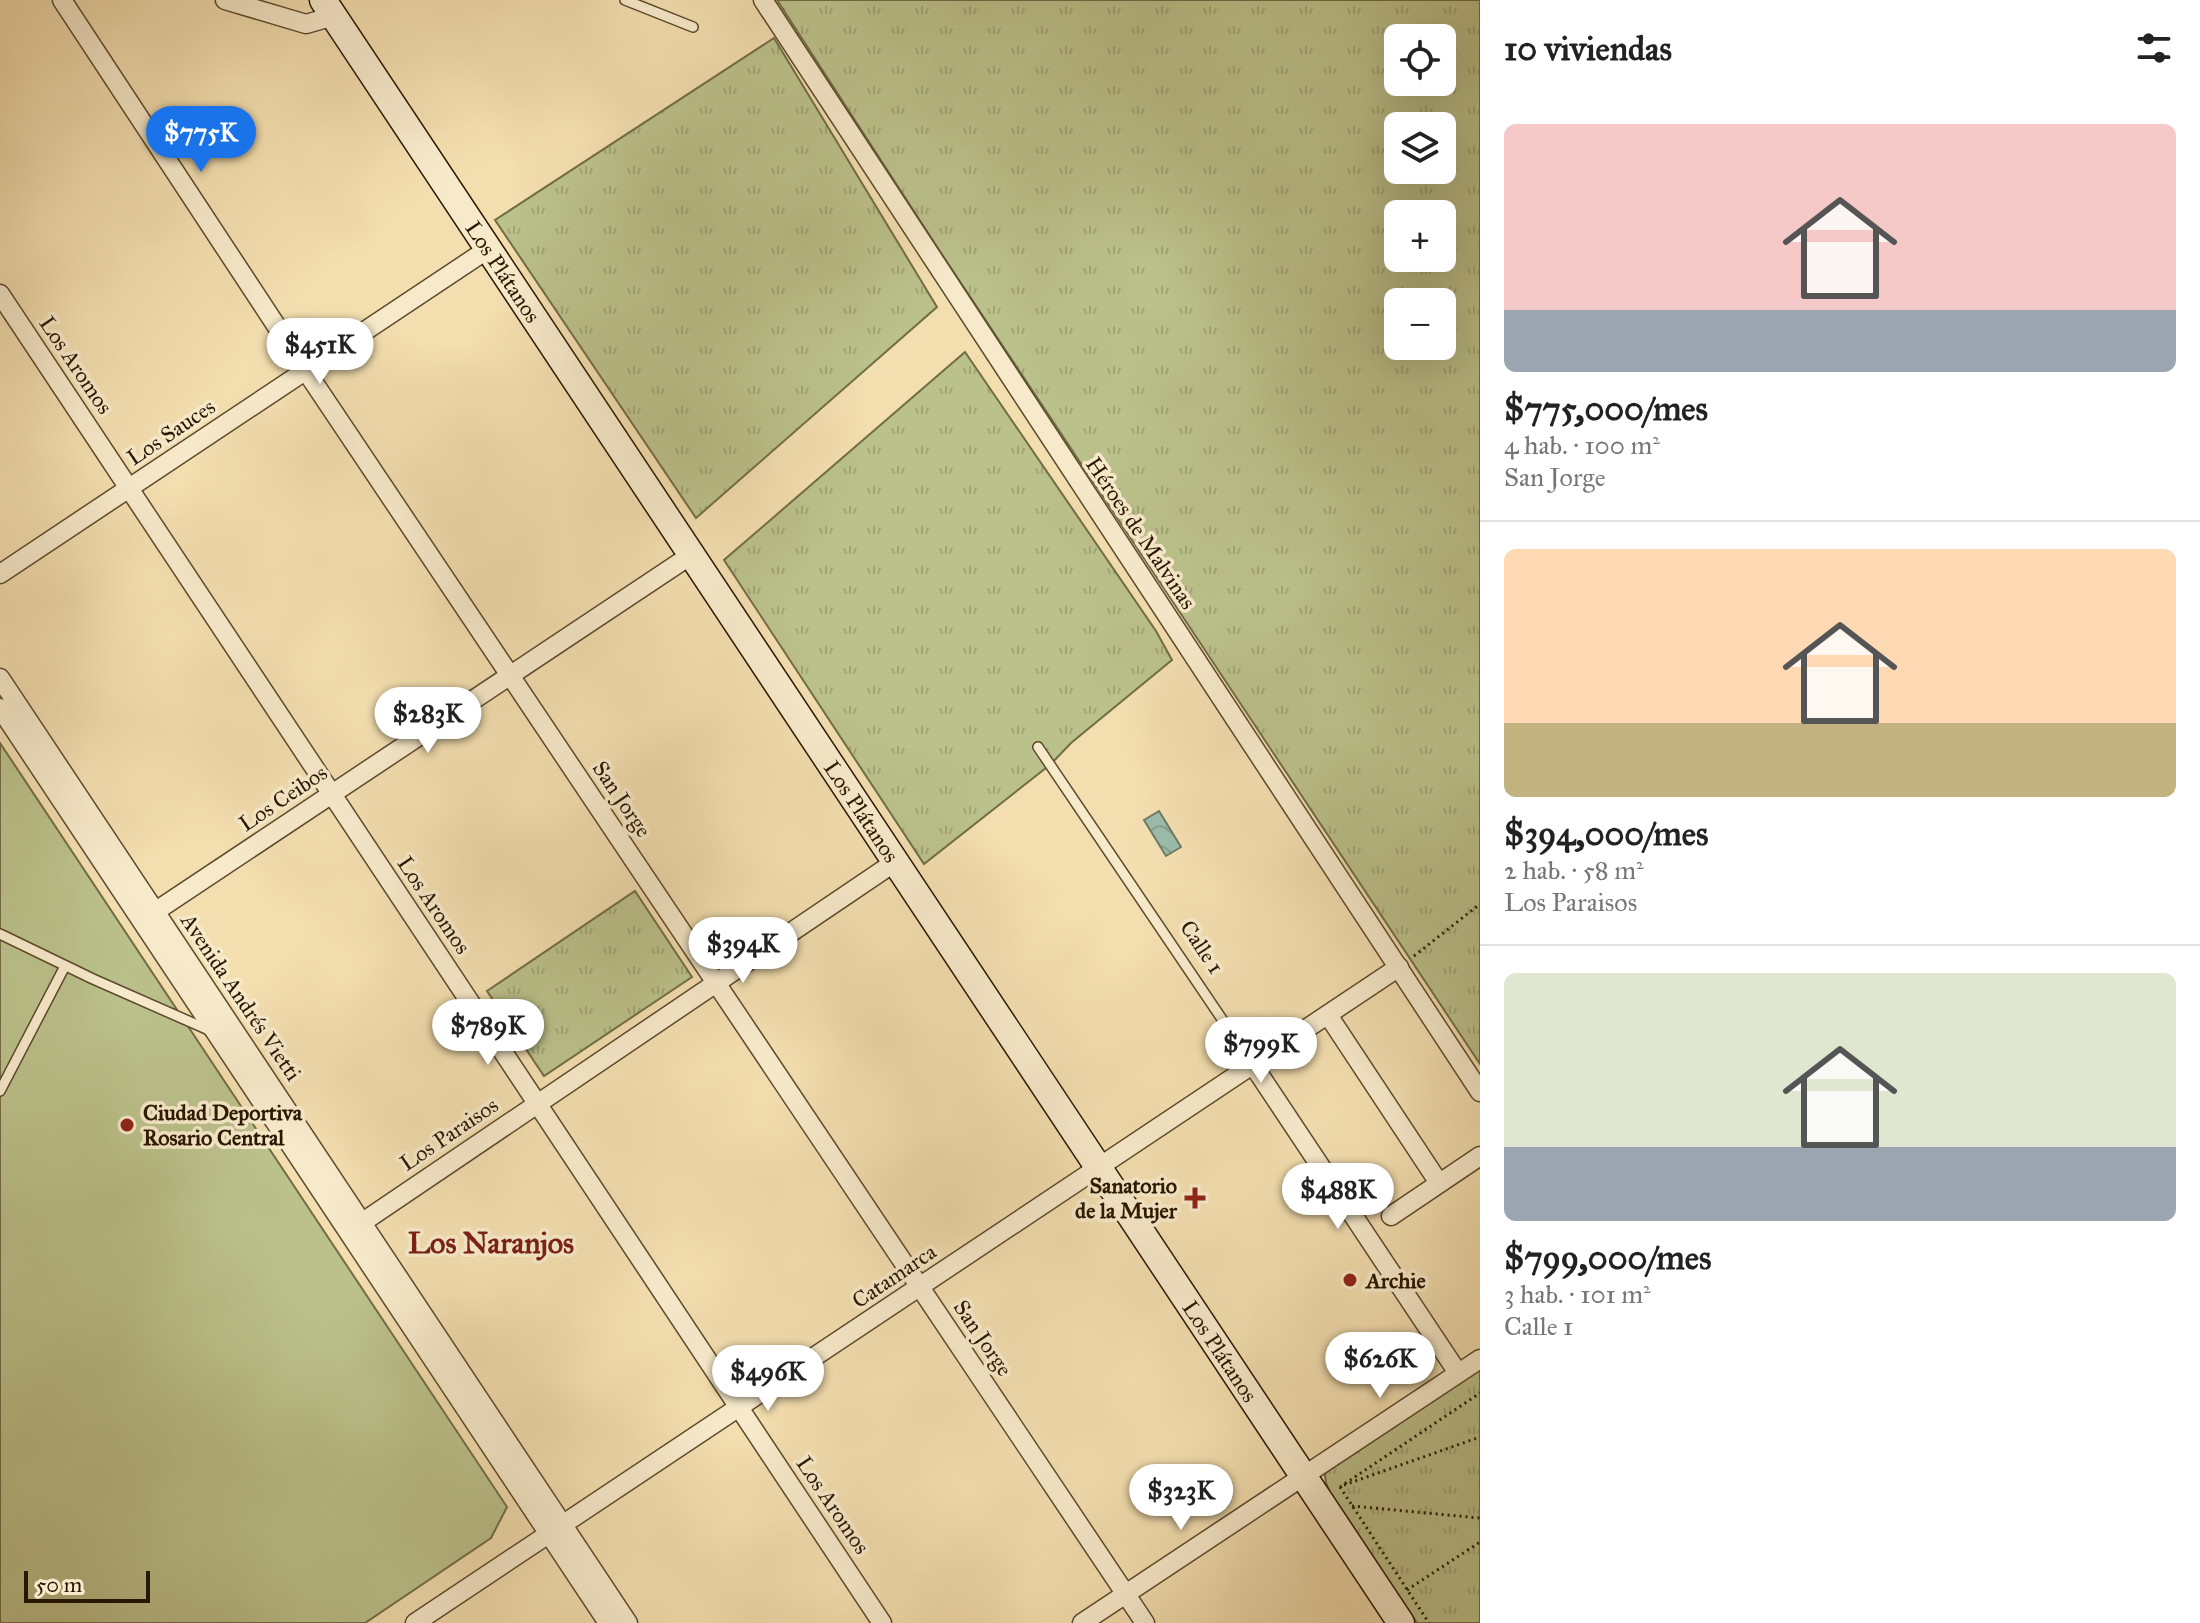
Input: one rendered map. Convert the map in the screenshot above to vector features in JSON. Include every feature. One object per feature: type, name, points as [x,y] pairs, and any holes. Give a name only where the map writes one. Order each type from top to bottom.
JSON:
[{"type":"street","name":"San Jorge","points":[[62,0],[306,371],[1145,1623]]},
{"type":"street","points":[[225,0],[306,24],[328,8]]},
{"type":"street","name":"Héroes de Malvinas","points":[[763,0],[1480,1092]]},
{"type":"street","name":"Los Plátanos","points":[[328,8],[1401,1623]]},
{"type":"street","name":"Los Sauces","points":[[0,574],[488,249]]},
{"type":"street","name":"Los Aromos","points":[[0,294],[882,1623]]},
{"type":"street","name":"Los Ceibos","points":[[149,917],[691,555]]},
{"type":"street","name":"Avenida Andrés Vietti","points":[[0,678],[149,917],[355,1227],[556,1529],[628,1623]]},
{"type":"street","name":"Avenida Andrés Vietti","points":[[0,708],[149,917]]},
{"type":"street","name":"Los Paraisos","points":[[355,1227],[895,862]]},
{"type":"street","name":"Catamarca","points":[[415,1623],[1399,967]]},
{"type":"street","points":[[1328,1015],[1439,1183]]},
{"type":"street","name":"Calle 1","points":[[1253,1065],[1458,1373]]},
{"type":"street","points":[[1391,1216],[1480,1156]]},
{"type":"street","points":[[1082,1623],[1480,1359]]},
{"type":"street","name":"Avenida Andrés Vietti","points":[[556,1529],[608,1623]]},
{"type":"lane","points":[[625,0],[693,27]]},
{"type":"lane","name":"Calle 1","points":[[1038,747],[1253,1065]]},
{"type":"lane","points":[[0,934],[65,966],[223,1028]]},
{"type":"lane","points":[[0,1091],[65,966]]},
{"type":"path","points":[[1399,967],[1480,904]]},
{"type":"path","points":[[1340,1487],[1480,1393]]},
{"type":"path","points":[[1340,1487],[1480,1437]]},
{"type":"path","points":[[1340,1487],[1429,1623]]},
{"type":"path","points":[[1352,1506],[1480,1518]]},
{"type":"path","points":[[1407,1590],[1480,1542]]},
{"type":"green space","points":[[777,0],[1480,0],[1480,1064],[943,256]]},
{"type":"green space","points":[[774,38],[937,307],[696,518],[495,220]]},
{"type":"green space","points":[[965,352],[1156,631],[1172,660],[1071,743],[1051,764],[924,864],[724,560]]},
{"type":"green space","name":"Ciudad Deportiva Rosario Central","points":[[0,743],[507,1507],[491,1538],[365,1623],[0,1623]]},
{"type":"green space","points":[[635,891],[692,977],[544,1076],[487,991]]},
{"type":"green space","points":[[1480,1367],[1480,1623],[1417,1623],[1330,1492],[1325,1474],[1330,1467]]},
{"type":"water","points":[[1159,811],[1181,847],[1166,856],[1144,820]]},
{"type":"place","name":"Ciudad Deportiva Rosario Central","points":[[127,1125]]},
{"type":"place","name":"Sanatorio de la Mujer","points":[[1195,1198]]},
{"type":"place","name":"Archie","points":[[1350,1280]]},
{"type":"district","name":"Los Naranjos","points":[[491,1243]]}]
